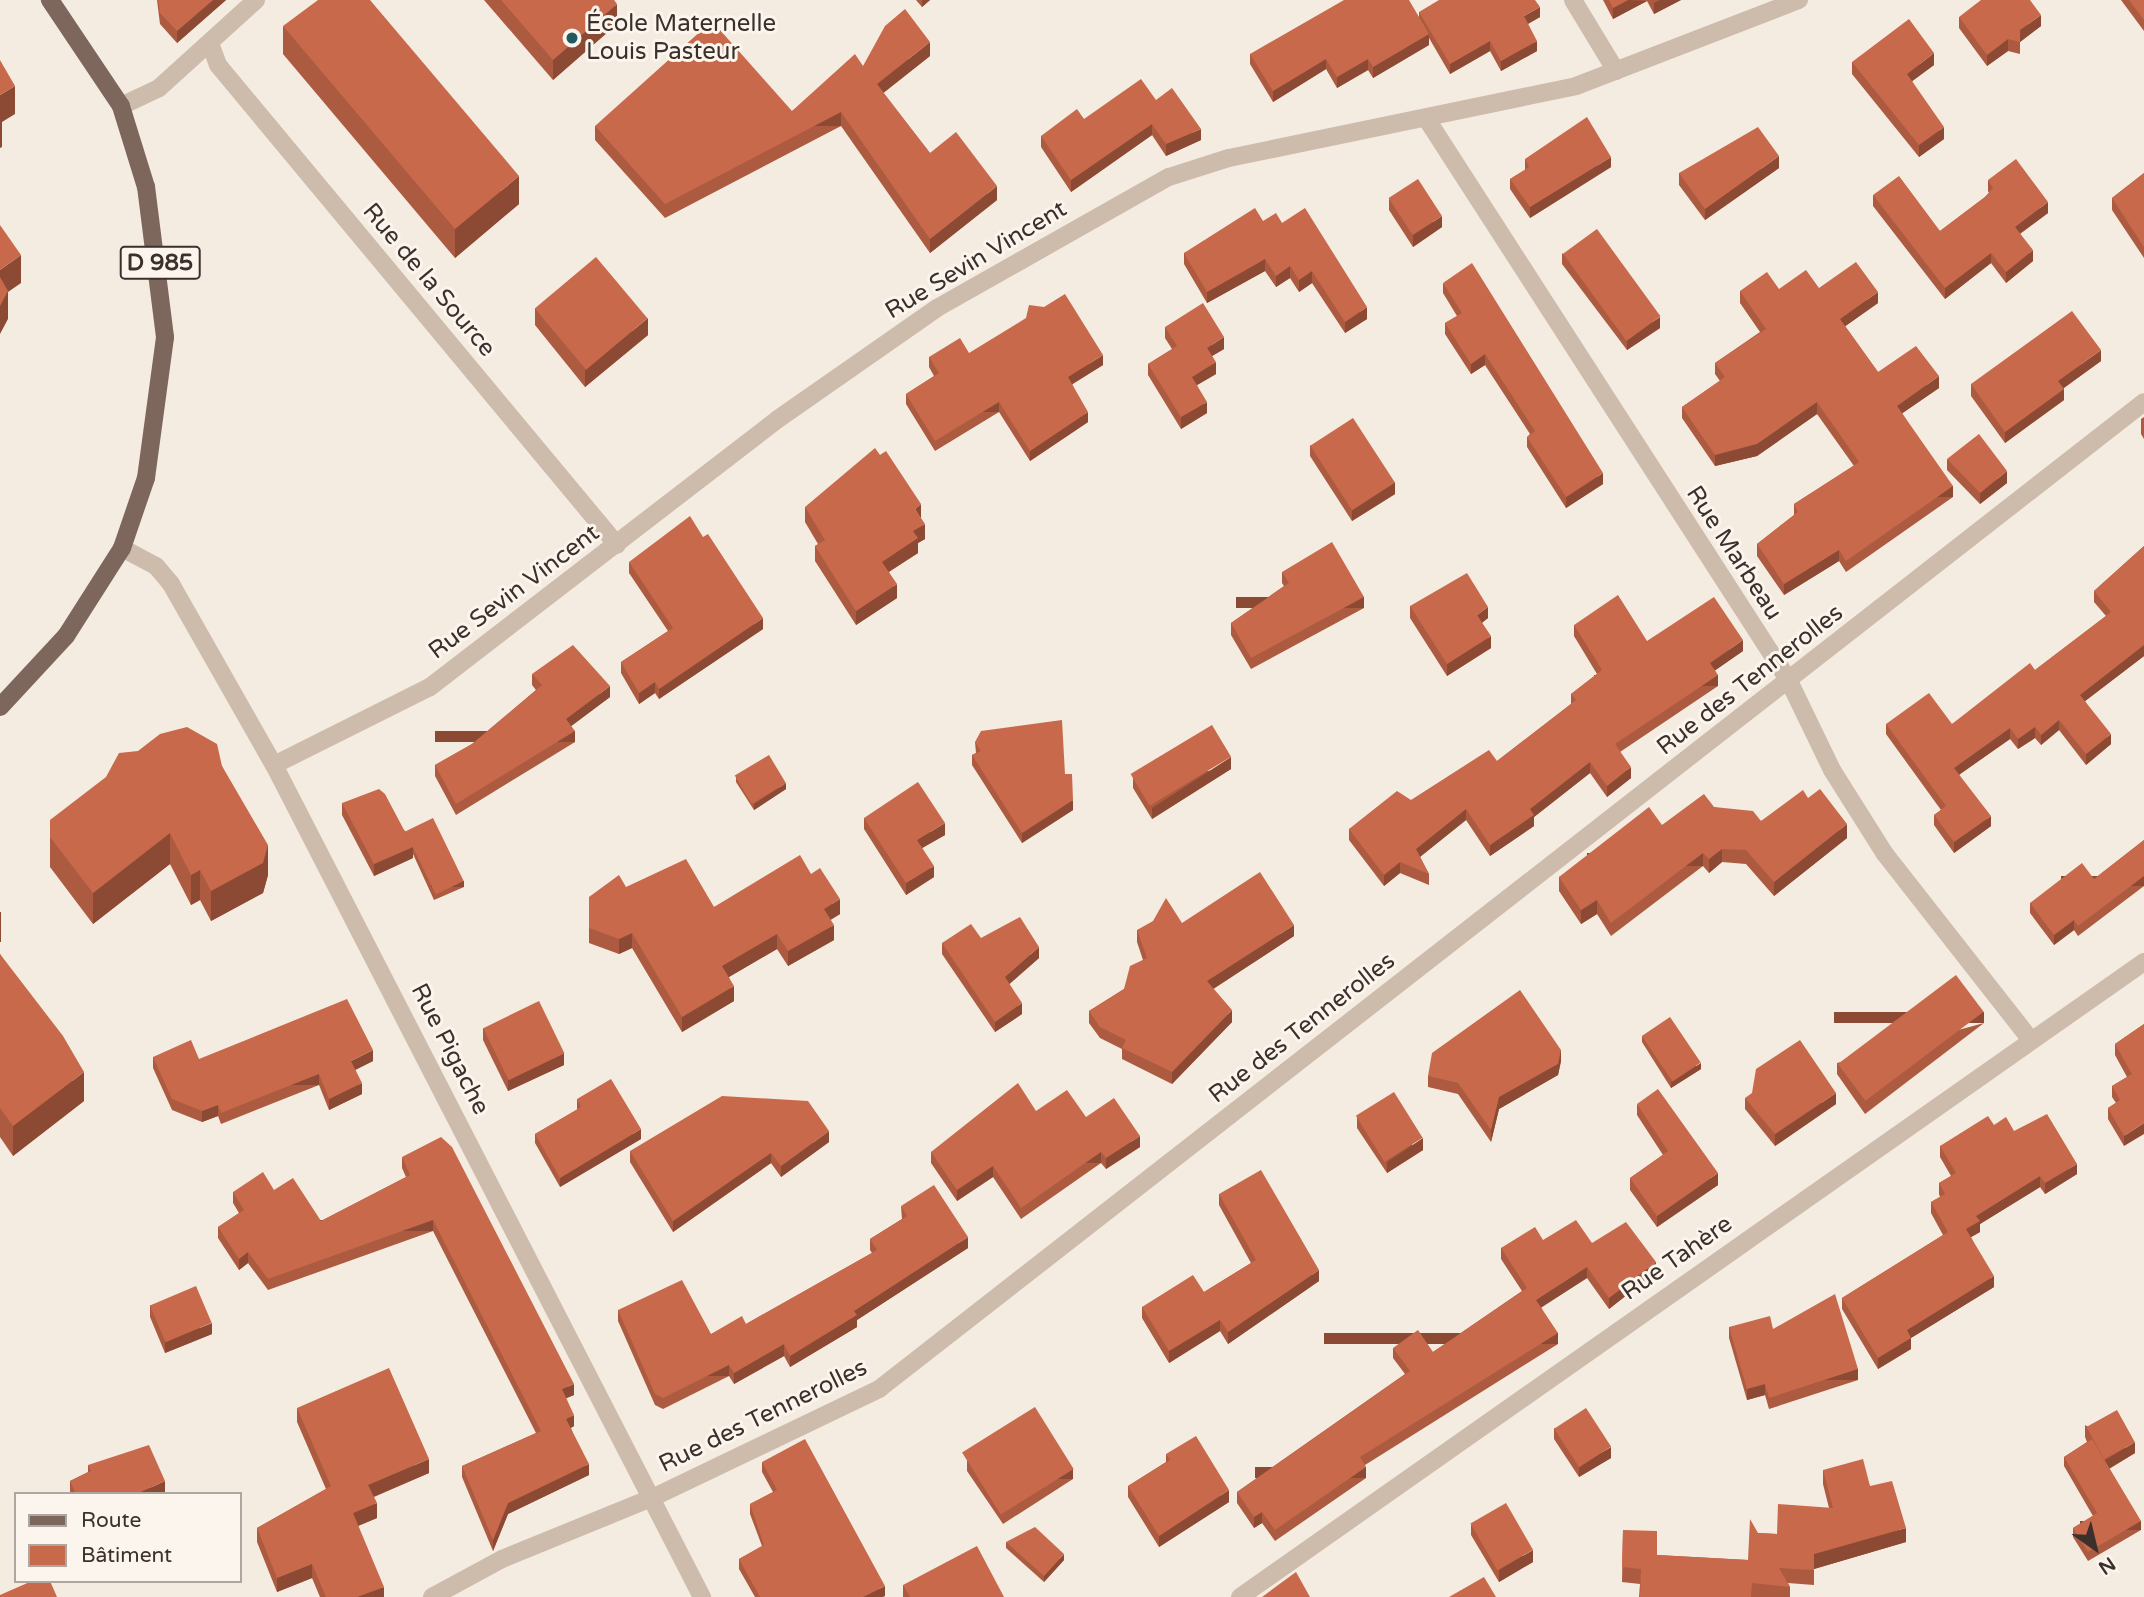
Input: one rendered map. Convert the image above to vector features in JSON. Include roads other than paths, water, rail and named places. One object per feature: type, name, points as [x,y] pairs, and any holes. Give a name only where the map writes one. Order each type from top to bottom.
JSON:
[{"type":"main road","name":"D 985","points":[[0,707],[66,636],[122,548],[146,478],[165,337],[146,187],[121,106],[50,0]]},
{"type":"street","points":[[121,106],[159,88],[256,0]]},
{"type":"street","points":[[1573,0],[1616,71]]},
{"type":"street","name":"Rue Sevin Vincent","points":[[274,765],[430,687],[778,419],[937,308],[1169,177],[1229,158],[1428,121],[1616,71],[1799,0]]},
{"type":"street","name":"Rue de la Source","points":[[211,43],[218,65],[617,545]]},
{"type":"street","name":"Rue Marbeau","points":[[1428,121],[1788,681],[1832,770],[1885,854],[2031,1039]]},
{"type":"street","name":"Rue des Tennerolles","points":[[432,1597],[502,1559],[654,1497],[879,1389],[2144,402]]},
{"type":"street","name":"Rue Pigache","points":[[122,548],[156,566],[171,584],[274,765],[654,1497],[702,1597]]},
{"type":"street","name":"Rue Tahère","points":[[1240,1597],[2144,962]]},
{"type":"place","name":"École Maternelle Louis Pasteur","points":[[572,38]]}]
